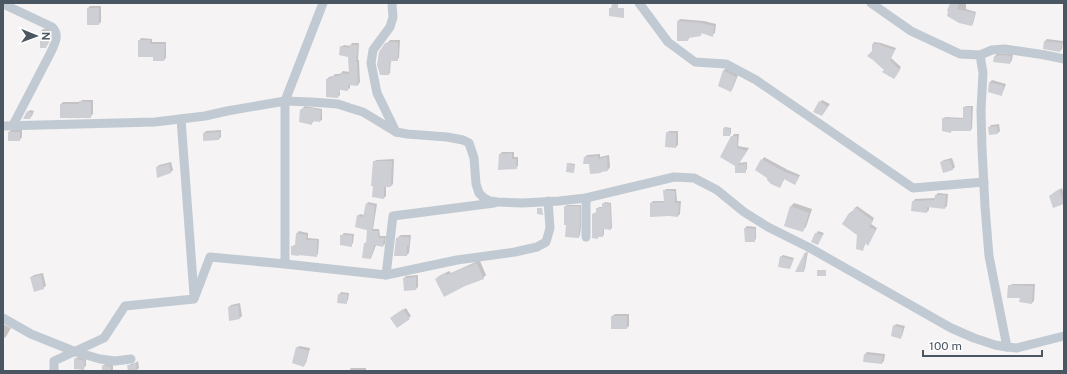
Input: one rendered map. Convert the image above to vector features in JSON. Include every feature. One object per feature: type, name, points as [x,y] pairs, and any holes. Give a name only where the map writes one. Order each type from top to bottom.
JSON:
[{"type":"street","points":[[285,264],[285,101],[323,3]]},
{"type":"street","points":[[392,3],[393,17],[390,27],[373,50],[371,63],[377,93],[396,132]]},
{"type":"street","points":[[639,3],[668,42],[696,62],[726,64],[756,80],[913,188],[984,182]]},
{"type":"street","points":[[871,3],[911,31],[960,54],[980,55],[992,50],[1005,49],[1064,59]]},
{"type":"street","points":[[3,4],[52,27],[56,31],[57,36],[51,52],[13,125]]},
{"type":"street","points":[[980,55],[983,73],[981,110],[989,256],[1007,347]]},
{"type":"street","points":[[3,126],[155,122],[205,116],[285,101],[338,104],[363,112],[396,132],[458,139],[469,143],[474,158],[476,184],[479,193],[490,201],[498,202]]},
{"type":"street","points":[[181,119],[194,299]]},
{"type":"street","points":[[386,275],[393,216],[498,202],[548,201],[586,198],[674,178],[694,178],[717,190],[744,212],[768,227],[810,248],[951,328],[974,338],[1007,347],[1017,348],[1064,336]]},
{"type":"street","points":[[586,198],[586,236]]},
{"type":"street","points":[[194,299],[210,258],[285,264],[386,275],[457,260],[514,252],[537,247],[546,242],[550,228],[548,201]]},
{"type":"street","points":[[54,371],[54,361],[104,338],[125,306],[194,299]]},
{"type":"street","points":[[3,318],[32,334],[74,351],[100,359],[115,361],[131,359]]},
{"type":"building","points":[[950,3],[959,3],[957,9],[975,13],[972,26],[959,23],[947,16]]},
{"type":"building","points":[[612,4],[618,4],[618,8],[624,8],[624,18],[609,16],[609,8],[611,8]]},
{"type":"building","points":[[87,8],[99,8],[99,25],[87,25]]},
{"type":"building","points":[[677,21],[701,23],[714,26],[713,37],[701,33],[701,36],[688,38],[688,41],[677,41]]},
{"type":"building","points":[[40,31],[46,31],[50,35],[46,48],[40,48]]},
{"type":"building","points":[[138,40],[150,40],[150,44],[165,44],[164,61],[153,61],[153,57],[138,57]]},
{"type":"building","points":[[1044,41],[1062,43],[1060,52],[1043,49]]},
{"type":"building","points":[[387,42],[398,42],[398,61],[390,61],[389,75],[380,75],[377,65],[379,52]]},
{"type":"building","points":[[872,44],[880,44],[895,50],[890,60],[900,70],[894,79],[882,72],[884,70],[867,56],[872,51]]},
{"type":"building","points":[[349,45],[358,45],[356,62],[358,86],[348,85],[348,91],[340,90],[338,98],[326,97],[326,79],[332,78],[332,76],[340,76],[340,73],[349,74],[348,57],[339,55],[340,46],[349,48]]},
{"type":"building","points":[[994,56],[1011,56],[1010,64],[993,62]]},
{"type":"building","points":[[723,70],[736,77],[731,92],[718,86]]},
{"type":"building","points":[[989,82],[1004,86],[1002,96],[988,92]]},
{"type":"building","points":[[79,101],[91,102],[91,118],[60,118],[60,104],[79,104]]},
{"type":"building","points":[[819,101],[828,107],[822,116],[813,112]]},
{"type":"building","points":[[963,107],[971,107],[971,131],[951,131],[951,133],[942,131],[942,118],[963,119]]},
{"type":"building","points":[[302,108],[321,110],[320,122],[312,121],[312,125],[299,122],[300,109],[302,110]]},
{"type":"building","points":[[27,111],[32,113],[30,119],[23,119]]},
{"type":"building","points":[[997,126],[998,134],[989,135],[988,127]]},
{"type":"building","points":[[723,128],[730,129],[730,136],[723,136]]},
{"type":"building","points":[[8,132],[20,132],[20,141],[8,141]]},
{"type":"building","points":[[220,132],[219,140],[203,141],[203,133]]},
{"type":"building","points":[[666,132],[676,133],[676,148],[665,147]]},
{"type":"building","points":[[731,136],[737,136],[737,148],[747,151],[738,165],[746,164],[746,173],[735,173],[735,166],[720,157]]},
{"type":"building","points":[[512,153],[512,159],[516,159],[517,169],[498,170],[499,154]]},
{"type":"building","points":[[598,156],[598,159],[607,157],[608,171],[590,174],[589,164],[583,164],[584,157]]},
{"type":"building","points":[[761,159],[785,172],[799,177],[795,185],[784,179],[780,188],[771,184],[767,178],[755,170]]},
{"type":"building","points":[[950,160],[953,170],[943,173],[940,162]]},
{"type":"building","points":[[373,161],[392,161],[391,187],[384,187],[384,199],[372,197],[373,186],[371,186]]},
{"type":"building","points":[[567,163],[574,165],[574,173],[566,172]]},
{"type":"building","points":[[169,164],[171,173],[157,178],[156,167]]},
{"type":"building","points":[[1059,189],[1064,204],[1053,208],[1049,196]]},
{"type":"building","points":[[663,190],[675,191],[675,203],[679,203],[678,217],[650,217],[650,203],[664,202]]},
{"type":"building","points":[[935,195],[946,195],[945,209],[927,207],[927,213],[911,211],[912,201],[934,200]]},
{"type":"building","points":[[366,203],[375,206],[372,231],[378,231],[379,238],[384,238],[383,247],[374,245],[371,259],[362,258],[364,243],[366,243],[367,230],[355,227],[357,215],[363,217]]},
{"type":"building","points":[[602,203],[610,204],[611,230],[603,229],[603,237],[598,237],[598,239],[592,238],[592,214],[596,213],[596,208],[602,208]]},
{"type":"building","points":[[564,206],[580,206],[579,238],[565,237],[566,225],[564,225]]},
{"type":"building","points":[[790,206],[809,213],[803,232],[784,226]]},
{"type":"building","points":[[855,207],[873,221],[869,227],[876,230],[868,246],[865,243],[863,251],[856,249],[857,235],[842,224]]},
{"type":"building","points":[[537,208],[542,208],[543,215],[537,214]]},
{"type":"building","points":[[744,228],[755,229],[755,242],[745,242]]},
{"type":"building","points":[[296,233],[307,235],[306,240],[317,240],[317,257],[291,255],[291,246],[295,246]]},
{"type":"building","points":[[815,233],[823,235],[818,245],[811,242]]},
{"type":"building","points":[[340,235],[352,235],[352,247],[340,245]]},
{"type":"building","points":[[409,237],[407,256],[394,256],[396,238]]},
{"type":"building","points":[[805,252],[804,272],[795,272]]},
{"type":"building","points":[[780,256],[793,260],[790,269],[778,267]]},
{"type":"building","points":[[477,263],[484,279],[465,286],[444,297],[435,279],[446,273],[447,275]]},
{"type":"building","points":[[817,270],[826,270],[826,276],[817,276]]},
{"type":"building","points":[[41,275],[44,289],[34,292],[30,277]]},
{"type":"building","points":[[416,277],[416,290],[404,291],[403,278]]},
{"type":"building","points":[[1008,285],[1033,286],[1032,304],[1019,302],[1020,298],[1007,298]]},
{"type":"building","points":[[338,294],[347,294],[347,304],[337,303]]},
{"type":"building","points":[[238,305],[240,319],[229,321],[228,307]]},
{"type":"building","points":[[403,309],[410,319],[397,328],[390,318]]},
{"type":"building","points":[[611,316],[627,316],[627,329],[611,329]]},
{"type":"building","points":[[893,325],[903,328],[901,339],[891,336]]},
{"type":"building","points":[[296,347],[309,351],[304,367],[292,363]]},
{"type":"building","points":[[864,354],[883,356],[882,364],[863,362]]},
{"type":"building","points":[[74,358],[85,361],[84,370],[74,369]]},
{"type":"building","points":[[136,362],[137,371],[128,371],[127,365],[132,365]]},
{"type":"building","points":[[102,365],[111,367],[111,371],[102,371]]}]
